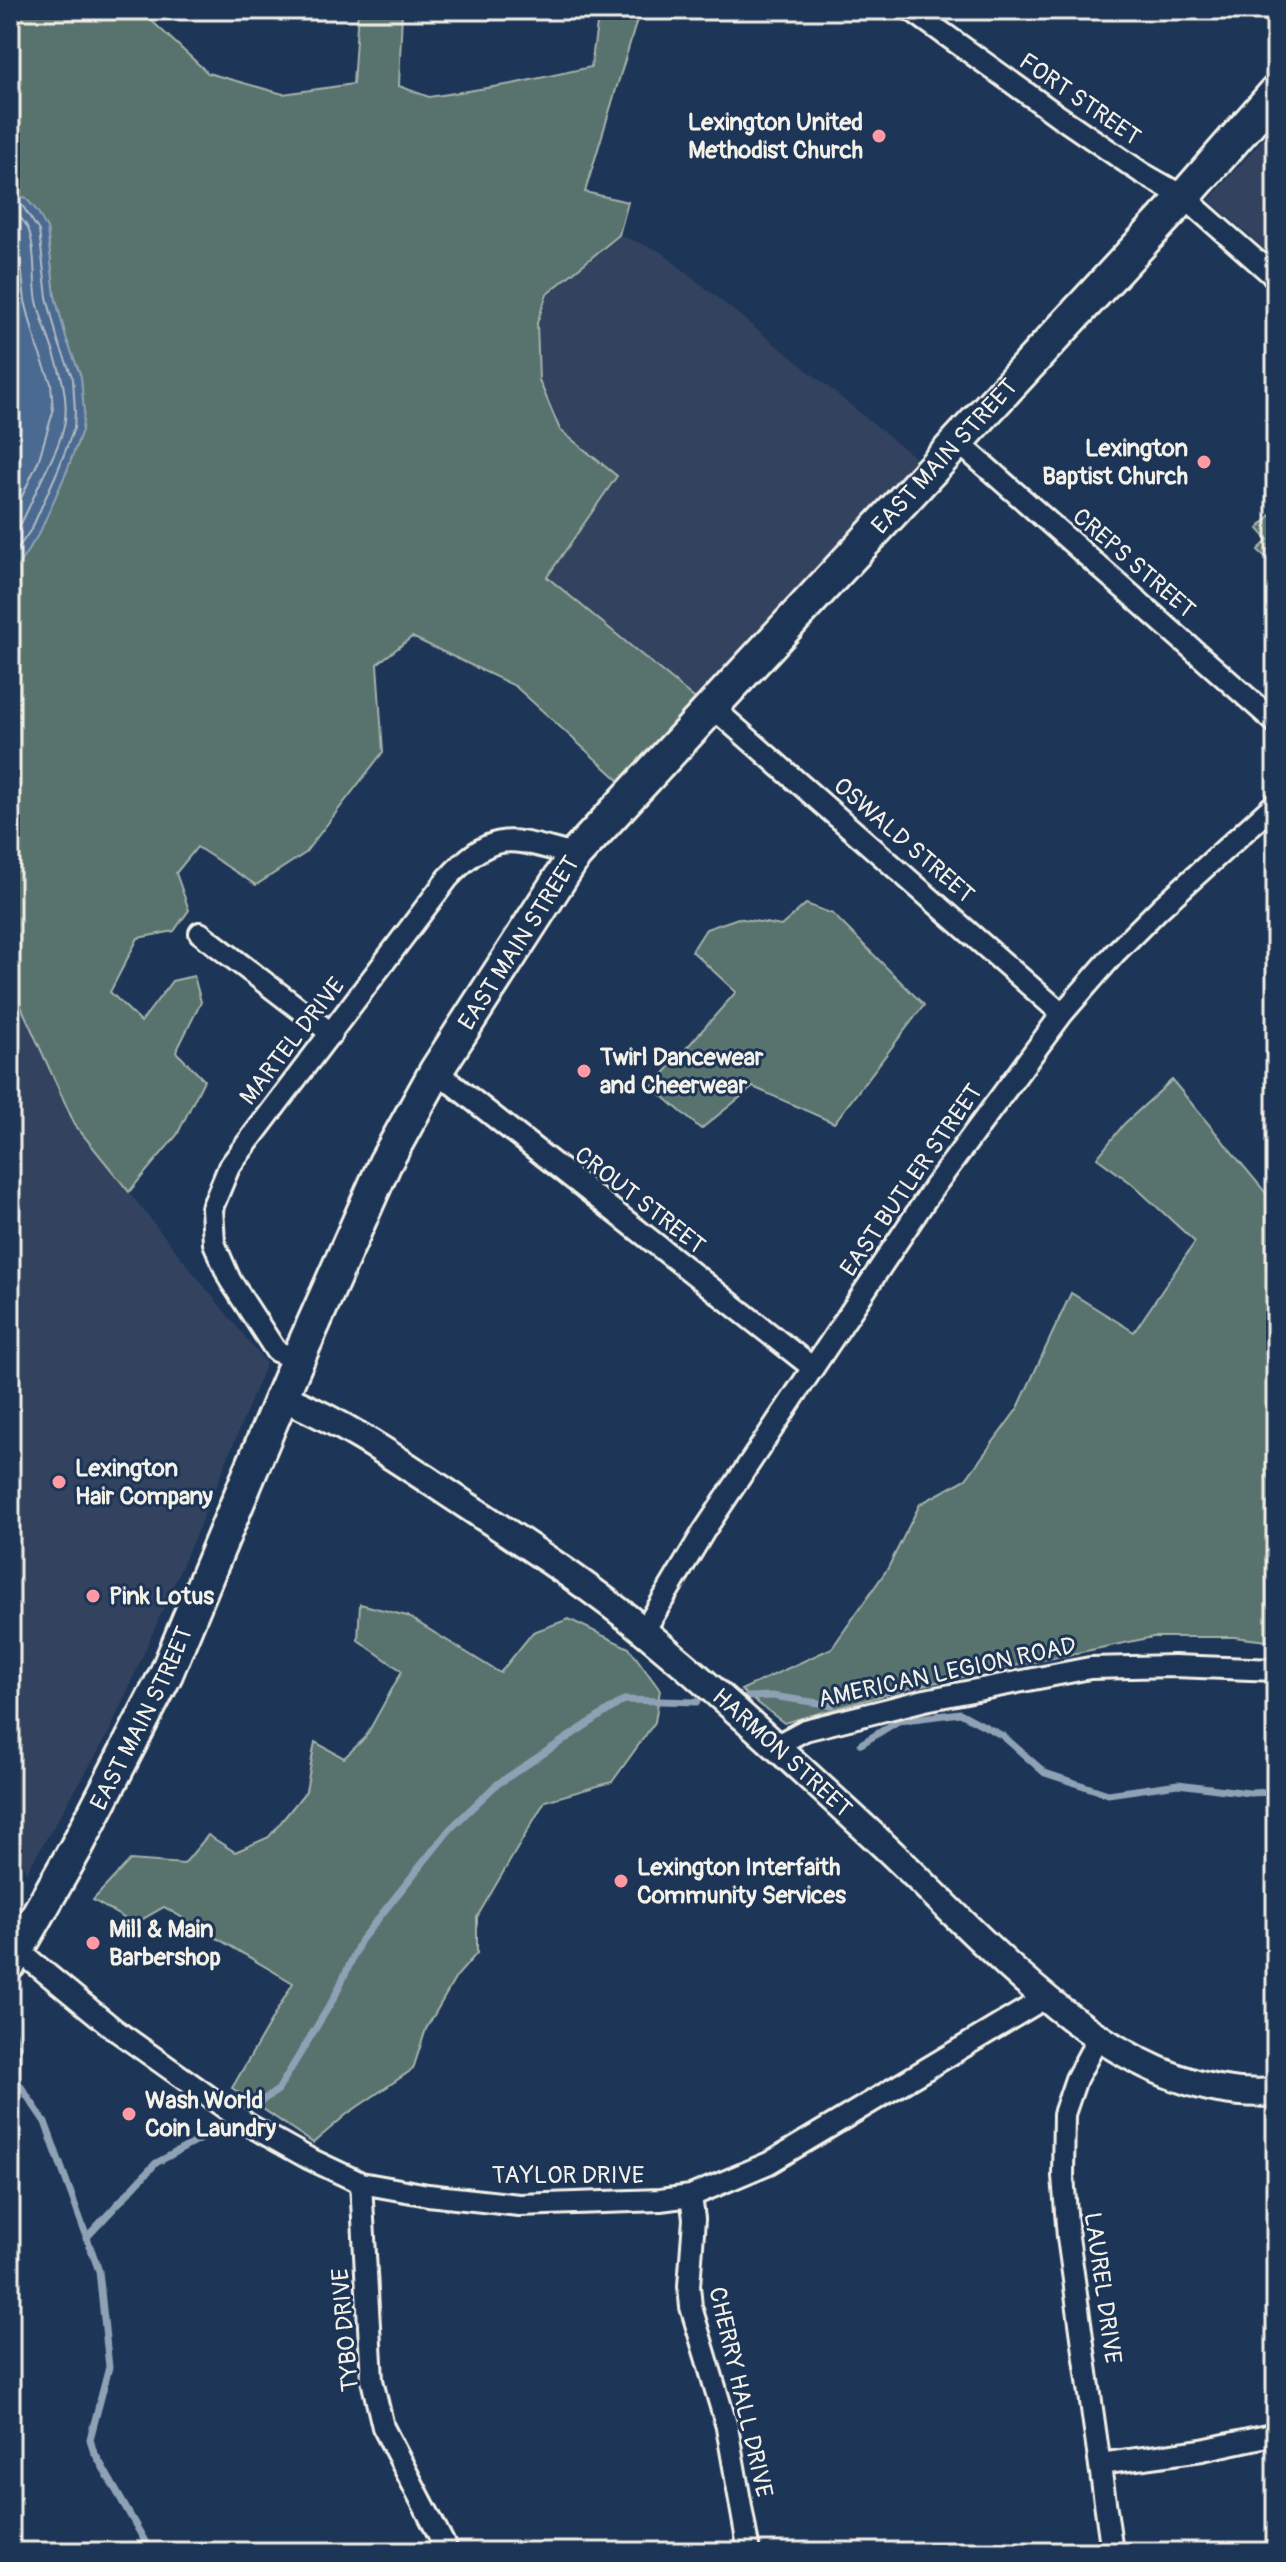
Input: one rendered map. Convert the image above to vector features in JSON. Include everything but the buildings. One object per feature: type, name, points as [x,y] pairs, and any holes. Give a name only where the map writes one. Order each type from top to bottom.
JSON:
[{"type":"main road","name":"EAST MAIN STREET","points":[[14,1956],[76,1848],[166,1674],[282,1397],[385,1163],[436,1071],[575,855],[1184,197],[1276,92]]},
{"type":"street","name":"FORT STREET","points":[[911,10],[1067,122],[1184,197],[1276,278]]},
{"type":"street","name":"CREPS STREET","points":[[958,442],[1276,723]]},
{"type":"street","name":"OSWALD STREET","points":[[711,706],[1062,1014]]},
{"type":"street","name":"EAST BUTLER STREET","points":[[644,1631],[704,1531],[934,1187],[1062,1014],[1115,953],[1160,908],[1276,803]]},
{"type":"street","name":"MARTEL DRIVE","points":[[298,1360],[276,1351],[230,1280],[214,1243],[212,1208],[229,1167],[465,859],[487,845],[511,840],[575,855]]},
{"type":"street","points":[[200,933],[332,1034]]},
{"type":"street","name":"CROUT STREET","points":[[436,1071],[813,1368]]},
{"type":"street","name":"HARMON STREET","points":[[282,1397],[331,1419],[377,1446],[582,1584],[644,1631],[777,1745],[1045,1998],[1098,2038],[1161,2072],[1199,2085],[1238,2091],[1276,2092]]},
{"type":"street","name":"AMERICAN LEGION ROAD","points":[[777,1745],[805,1730],[835,1722],[925,1700],[1076,1670],[1174,1666],[1276,1670]]},
{"type":"street","name":"TAYLOR DRIVE","points":[[14,1956],[249,2125],[308,2158],[361,2183],[428,2195],[519,2205],[691,2196],[769,2163],[1045,1998]]},
{"type":"street","name":"LAUREL DRIVE","points":[[1098,2038],[1069,2095],[1062,2132],[1068,2237],[1112,2552]]},
{"type":"street","name":"TYBO DRIVE","points":[[361,2183],[372,2380],[383,2427],[448,2552]]},
{"type":"street","name":"CHERRY HALL DRIVE","points":[[691,2196],[694,2219],[689,2286],[691,2307],[727,2427],[749,2552]]},
{"type":"street","points":[[1100,2464],[1202,2450],[1276,2434]]},
{"type":"shaded area","points":[[1276,124],[1276,259],[1209,200]]},
{"type":"shaded area","points":[[619,235],[660,251],[918,460],[694,698],[547,577],[617,477],[560,430],[539,380],[537,323],[546,294]]},
{"type":"shaded area","points":[[10,982],[75,1125],[266,1363],[213,1495],[108,1735],[26,1873],[10,1825]]},
{"type":"green space","points":[[10,10],[140,10],[208,73],[283,94],[353,84],[358,10],[402,10],[399,86],[429,97],[591,67],[599,10],[640,10],[585,192],[628,202],[619,235],[547,294],[537,323],[539,380],[560,430],[617,476],[547,577],[694,698],[711,706],[633,793],[515,686],[412,637],[377,664],[383,752],[304,854],[256,885],[197,847],[176,873],[189,910],[174,931],[138,938],[110,992],[141,1022],[172,981],[194,976],[201,1002],[176,1052],[204,1080],[177,1135],[129,1192],[75,1125],[10,982],[10,578],[66,473],[82,430],[81,377],[55,296],[47,229],[26,198],[10,194]]},
{"type":"green space","points":[[1276,509],[1276,567],[1258,550],[1268,540],[1258,529]]},
{"type":"green space","points":[[806,904],[833,914],[924,1005],[834,1123],[753,1087],[701,1129],[652,1087],[736,992],[692,951],[706,929],[738,918],[781,926]]},
{"type":"green space","points":[[1172,1080],[1276,1205],[1276,1642],[1234,1637],[1153,1637],[913,1687],[784,1723],[741,1690],[832,1648],[888,1568],[920,1504],[966,1479],[1018,1408],[1071,1293],[1134,1332],[1195,1242],[1131,1183],[1097,1158],[1124,1124]]},
{"type":"green space","points":[[360,1604],[407,1616],[500,1673],[533,1632],[569,1619],[629,1648],[660,1690],[655,1722],[612,1782],[545,1801],[477,1917],[477,1953],[456,1977],[426,2029],[413,2069],[347,2114],[313,2143],[232,2088],[293,1983],[164,1907],[134,1924],[93,1900],[130,1860],[184,1864],[208,1835],[235,1852],[269,1837],[306,1791],[315,1742],[344,1758],[365,1738],[402,1671],[358,1640]]},
{"type":"water","points":[[10,194],[26,198],[47,229],[55,296],[81,377],[84,412],[82,430],[40,532],[10,578]]},
{"type":"waterway","points":[[747,1697],[772,1696],[832,1705]]},
{"type":"waterway","points":[[254,2106],[278,2090],[334,1998],[361,1940],[450,1829],[496,1785],[624,1700],[697,1702]]},
{"type":"waterway","points":[[861,1744],[898,1721],[960,1713],[1003,1736],[1045,1773],[1108,1794],[1178,1784],[1249,1793],[1276,1792]]},
{"type":"waterway","points":[[10,2018],[18,2049],[17,2081]]},
{"type":"waterway","points":[[10,2076],[17,2081],[45,2122],[99,2271],[109,2367],[90,2439],[93,2450],[151,2552]]},
{"type":"waterway","points":[[86,2238],[156,2163],[221,2128]]},
{"type":"place","name":"Lexington United Methodist Church","points":[[879,136]]},
{"type":"place","name":"Lexington Baptist Church","points":[[1204,462]]},
{"type":"place","name":"Twirl Dancewear and Cheerwear","points":[[584,1071]]},
{"type":"place","name":"Lexington Hair Company","points":[[59,1482]]},
{"type":"place","name":"Pink Lotus","points":[[93,1596]]},
{"type":"place","name":"Lexington Interfaith Community Services","points":[[621,1881]]},
{"type":"place","name":"Mill & Main Barbershop","points":[[93,1943]]},
{"type":"place","name":"Wash World Coin Laundry","points":[[129,2114]]}]
